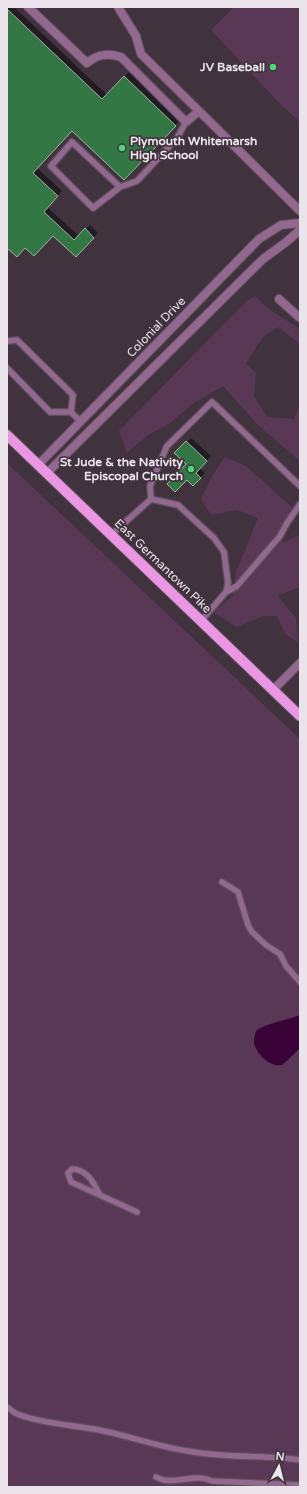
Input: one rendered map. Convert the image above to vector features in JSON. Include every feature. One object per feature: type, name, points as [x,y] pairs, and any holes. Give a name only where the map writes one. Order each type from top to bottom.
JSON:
[{"type":"main road","name":"East Germantown Pike","points":[[7,435],[300,716]]},
{"type":"street","points":[[28,7],[87,63],[93,58],[102,54],[110,54],[121,57],[186,122],[199,111]]},
{"type":"street","points":[[118,7],[136,36],[141,54],[300,211]]},
{"type":"street","name":"Colonial Drive","points":[[38,465],[259,239],[281,225],[300,223]]},
{"type":"street","points":[[46,473],[263,259],[300,230]]},
{"type":"street","points":[[279,299],[300,318]]},
{"type":"street","points":[[273,690],[300,663]]},
{"type":"lane","points":[[120,187],[72,142],[51,166],[93,208],[120,187],[137,181],[177,138],[186,122]]},
{"type":"lane","points":[[7,341],[17,340],[73,395],[70,412]]},
{"type":"lane","points":[[7,368],[50,412],[70,412],[81,422]]},
{"type":"lane","points":[[151,499],[150,486],[167,446],[212,402],[300,486]]},
{"type":"lane","points":[[111,535],[151,499]]},
{"type":"lane","points":[[151,499],[178,505],[214,538],[224,552],[228,583],[226,592]]},
{"type":"lane","points":[[201,621],[226,592],[237,586],[280,536],[300,504]]},
{"type":"lane","points":[[222,882],[238,892],[248,925],[252,932],[266,945],[280,954],[286,966],[300,982]]},
{"type":"lane","points":[[100,1195],[89,1176],[80,1169],[72,1169],[68,1173],[71,1182],[137,1212]]},
{"type":"lane","points":[[7,1407],[18,1415],[32,1419],[97,1430],[133,1438],[165,1448],[216,1455],[280,1457],[300,1460]]},
{"type":"lane","points":[[156,1477],[161,1480],[178,1480],[201,1477],[212,1481],[300,1486]]},
{"type":"shaded area","name":"JV Baseball","points":[[234,7],[300,7],[300,122],[280,104],[211,30]]},
{"type":"shaded area","points":[[255,296],[269,309],[300,329],[299,343],[278,327],[262,338],[246,363],[256,373],[254,396],[267,417],[294,419],[300,404],[300,461],[258,425],[223,386],[195,402],[170,423],[148,435],[127,453],[119,431],[247,301]]},
{"type":"shaded area","points":[[225,457],[246,466],[296,511],[287,525],[282,543],[300,535],[300,589],[299,587],[278,596],[296,618],[298,642],[286,635],[277,616],[263,616],[237,627],[213,612],[233,596],[236,572],[258,518],[237,510],[211,515],[201,499],[214,473]]},
{"type":"shaded area","points":[[7,463],[300,739],[300,1487],[7,1487]]},
{"type":"shaded area","points":[[300,1015],[300,1048],[282,1065],[268,1062],[260,1054],[255,1045],[254,1040],[256,1031],[266,1026]]},
{"type":"building","name":"Plymouth Whitemarsh High School","points":[[7,9],[102,99],[124,76],[176,126],[124,180],[72,131],[33,173],[58,196],[44,212],[74,240],[85,228],[94,238],[76,257],[53,236],[34,256],[25,248],[17,257],[7,248]]},
{"type":"building","name":"St Jude & the Nativity Episcopal Church","points":[[186,441],[207,461],[196,473],[201,478],[193,486],[187,480],[175,492],[167,484],[186,464],[174,453]]},
{"type":"place","name":"JV Baseball","points":[[273,67]]},
{"type":"place","name":"Plymouth Whitemarsh High School","points":[[122,148]]},
{"type":"place","name":"St Jude & the Nativity Episcopal Church","points":[[191,469]]}]
